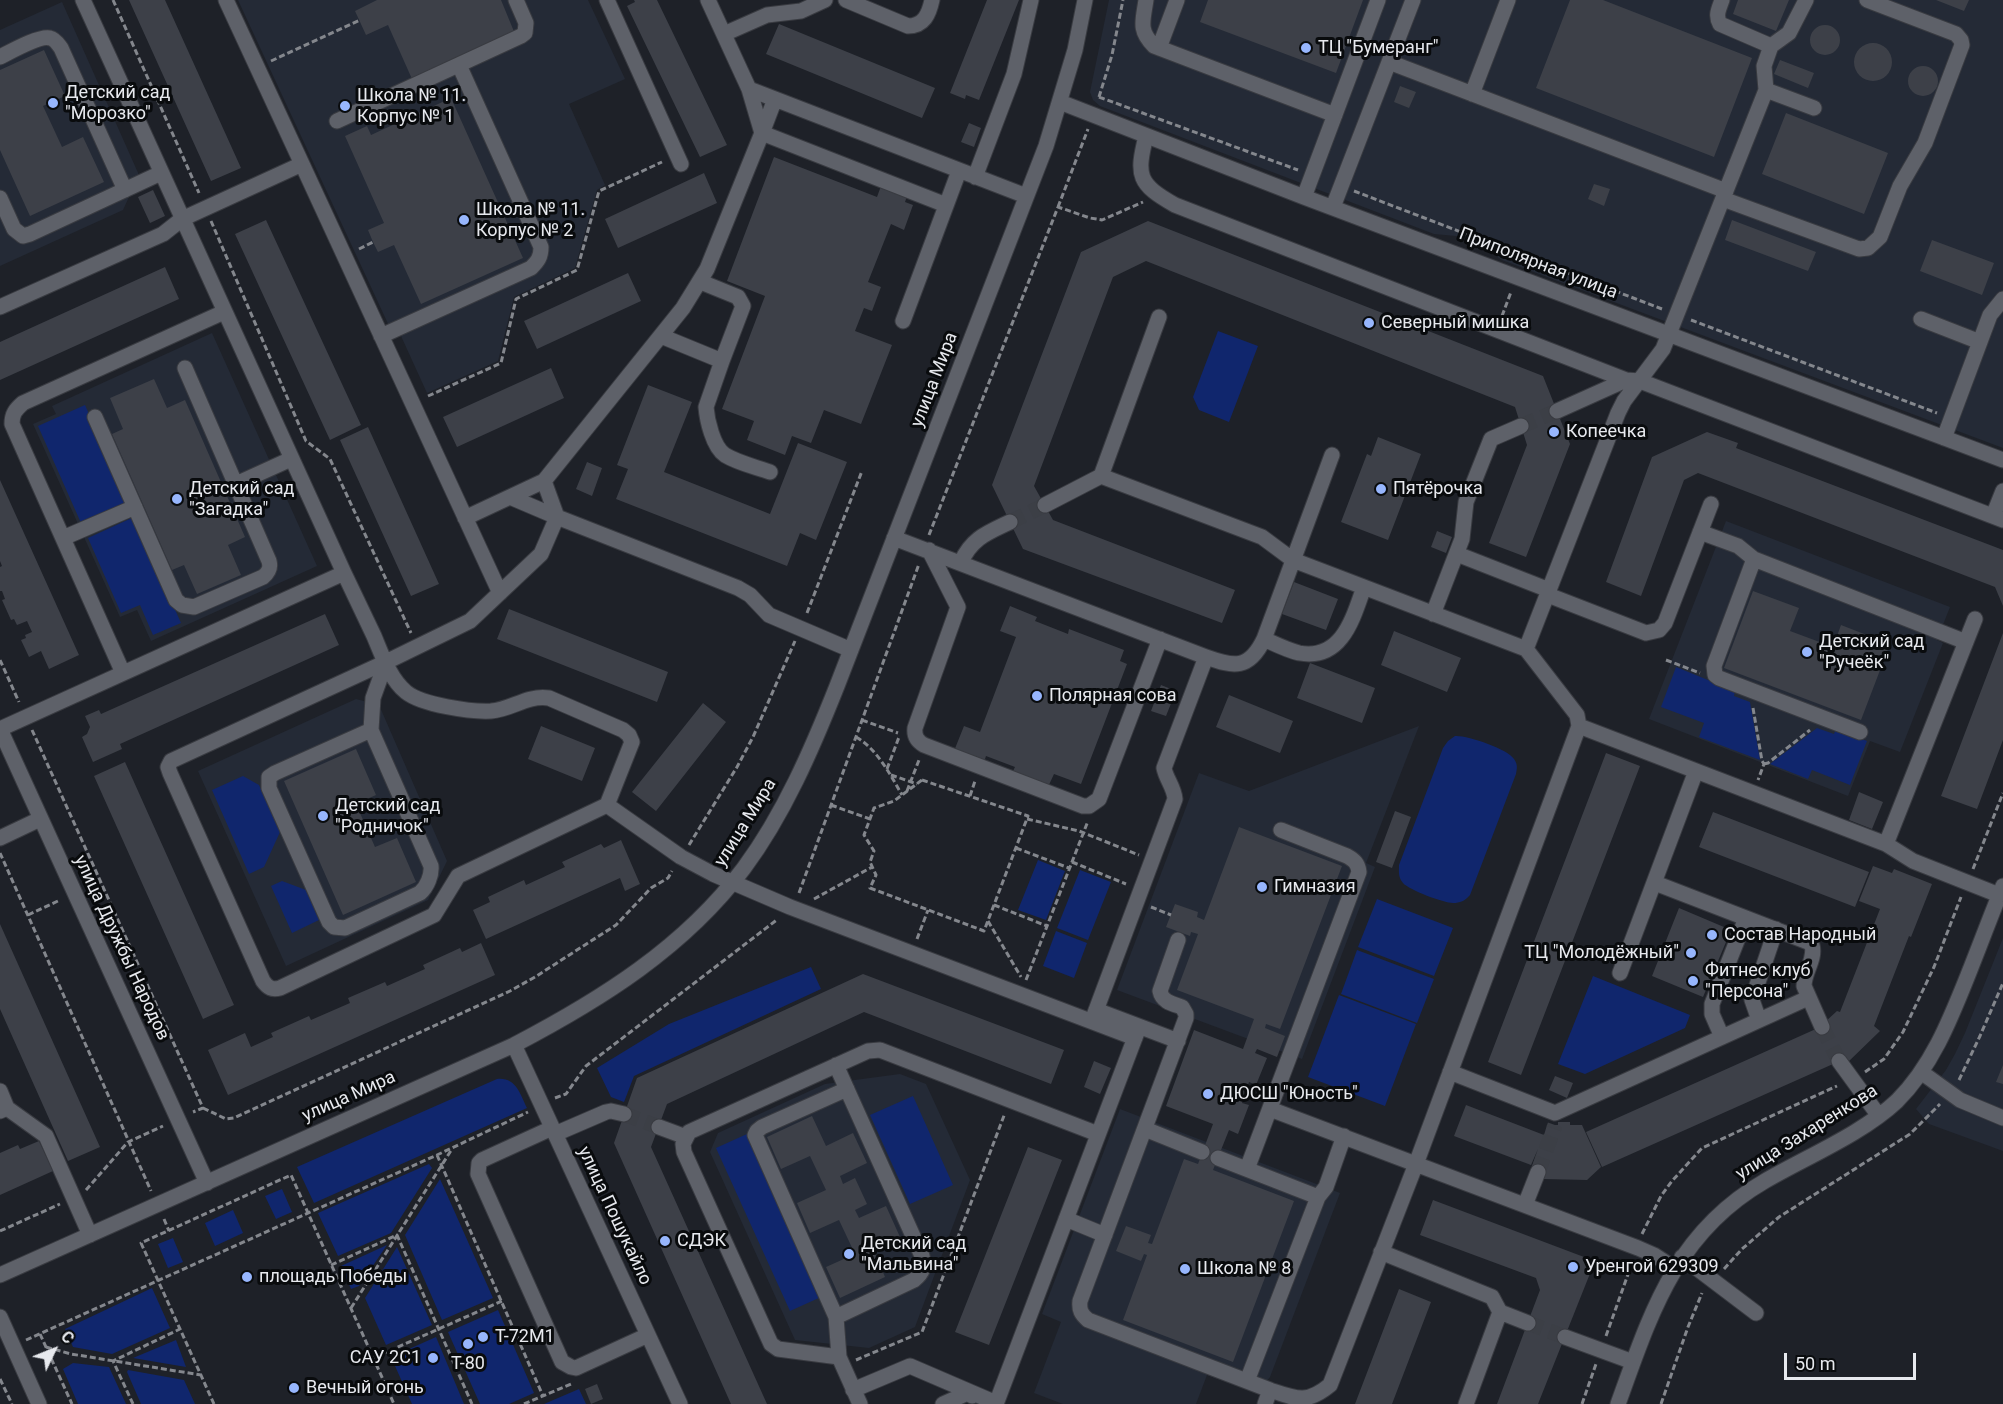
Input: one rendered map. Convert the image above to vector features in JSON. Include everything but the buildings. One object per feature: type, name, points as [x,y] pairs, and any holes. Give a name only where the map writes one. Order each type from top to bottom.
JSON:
[{"type":"street","points":[[83,0],[291,459],[386,662],[397,682],[406,692],[424,702],[483,711],[495,710],[530,698],[549,698],[623,730],[632,742],[607,805],[458,876],[434,915],[280,988],[268,987],[263,981],[168,767],[171,761],[386,662],[460,627],[478,614],[543,551],[557,517],[544,481]]},
{"type":"street","points":[[226,0],[500,593]]},
{"type":"street","points":[[337,121],[525,33],[526,23],[516,0]]},
{"type":"street","points":[[607,0],[679,160]]},
{"type":"street","points":[[708,0],[749,89],[762,134]]},
{"type":"street","points":[[724,34],[767,15],[801,11],[825,0]]},
{"type":"street","points":[[846,0],[908,26],[916,26],[926,18],[932,0]]},
{"type":"street","points":[[975,177],[1014,74],[1032,0]]},
{"type":"street","name":"улица Мира","points":[[0,1275],[513,1045],[567,1017],[648,964],[703,915],[732,883],[790,792],[822,724],[1026,196],[1060,102],[1075,50],[1085,0]]},
{"type":"street","points":[[1146,0],[1142,26],[1147,39],[1159,48],[1335,115]]},
{"type":"street","points":[[1159,48],[1177,0]]},
{"type":"street","points":[[1304,196],[1378,0]]},
{"type":"street","points":[[1333,207],[1413,0]]},
{"type":"street","points":[[1472,94],[1508,0]]},
{"type":"street","points":[[1722,0],[1717,14],[1720,24],[1771,46]]},
{"type":"street","points":[[1557,411],[1633,381],[1658,358],[1670,335],[1766,90],[1764,66],[1771,46],[1789,33],[1806,0]]},
{"type":"street","points":[[1389,62],[1859,249],[1868,248],[1880,237],[1900,186],[1925,143],[1962,45],[1956,34],[1867,0]]},
{"type":"street","points":[[0,57],[41,38],[49,37],[56,42],[61,48],[125,190]]},
{"type":"street","points":[[381,336],[531,268],[541,255],[541,247],[459,65]]},
{"type":"street","points":[[749,89],[1026,196]]},
{"type":"street","points":[[1766,90],[1814,108]]},
{"type":"street","points":[[465,518],[544,481],[661,336],[701,282],[775,99]]},
{"type":"street","name":"Приполярная улица","points":[[1060,102],[2003,460]]},
{"type":"street","points":[[762,134],[946,205]]},
{"type":"street","points":[[1146,136],[1140,160],[1143,180],[1158,195],[1186,209],[1998,518],[2003,491]]},
{"type":"street","points":[[0,307],[163,234],[182,219],[302,164]]},
{"type":"street","points":[[903,321],[959,171]]},
{"type":"street","points":[[0,198],[14,229],[23,236],[161,173]]},
{"type":"street","points":[[701,282],[738,297],[742,306],[706,407],[706,414],[716,444],[725,455],[770,472]]},
{"type":"street","points":[[1944,438],[1990,315],[2003,299]]},
{"type":"street","points":[[123,673],[12,424],[12,416],[15,409],[23,403],[224,312]]},
{"type":"street","points":[[1045,505],[1101,476],[1159,317]]},
{"type":"street","points":[[1921,319],[1980,342]]},
{"type":"street","points":[[661,336],[722,361]]},
{"type":"street","points":[[95,417],[176,600],[182,605],[194,607],[263,577],[271,567],[270,561],[185,368]]},
{"type":"street","points":[[1526,649],[1618,413],[1633,381]]},
{"type":"street","points":[[1433,614],[1462,539],[1466,502],[1491,439],[1521,426]]},
{"type":"street","points":[[894,538],[1206,657],[1229,665],[1239,664],[1251,660],[1264,639],[1332,455]]},
{"type":"street","points":[[236,484],[291,459]]},
{"type":"street","points":[[1101,476],[1262,537],[1293,560],[1526,649],[1577,715],[1579,726],[1416,1164],[1329,1385],[1319,1396],[1306,1400],[1268,1397],[1247,1381],[1088,1320],[1079,1308],[1186,1014],[1182,1007],[1162,998],[1160,991],[1178,940]]},
{"type":"street","points":[[510,497],[738,588],[750,595],[769,615],[851,650]]},
{"type":"street","points":[[1457,554],[1646,633],[1654,632],[1665,623],[1711,504]]},
{"type":"street","points":[[63,538],[135,507]]},
{"type":"street","points":[[961,562],[967,550],[980,537],[1010,522]]},
{"type":"street","points":[[1700,532],[1738,546],[1754,559],[1966,642]]},
{"type":"street","points":[[927,550],[958,607],[914,734],[921,742],[1083,806],[1089,806],[1098,799],[1160,639]]},
{"type":"street","points":[[1754,559],[1714,671],[1719,678],[1860,732]]},
{"type":"street","points":[[0,729],[344,573]]},
{"type":"street","points":[[1264,639],[1307,654],[1330,648],[1340,641],[1348,629],[1364,587]]},
{"type":"street","points":[[1886,844],[1975,619]]},
{"type":"street","points":[[1094,1016],[1175,799],[1164,768],[1206,657]]},
{"type":"street","points":[[370,730],[274,773],[269,777],[268,782],[329,922],[340,929],[420,893],[424,890],[432,872],[370,730],[375,693],[386,662]]},
{"type":"street","points":[[1579,726],[1886,844],[1913,861],[1967,883],[2001,890]]},
{"type":"street","name":"улица Дружбы Народов","points":[[0,729],[207,1183]]},
{"type":"street","points":[[1620,973],[1696,771]]},
{"type":"street","points":[[607,805],[681,857],[732,883],[794,902],[912,953],[1137,1032],[1178,1041]]},
{"type":"street","points":[[0,838],[40,819]]},
{"type":"street","points":[[1247,1169],[1359,872],[1355,861],[1347,856],[1281,830]]},
{"type":"street","points":[[1655,883],[1812,945],[1814,954],[1804,986],[1822,1027]]},
{"type":"street","name":"улица Захаренкова","points":[[1618,1404],[1654,1308],[1678,1263],[1709,1225],[1743,1195],[1879,1116],[1896,1101],[1921,1072],[1946,1028],[2001,890]]},
{"type":"street","points":[[1722,1037],[1712,1014],[1712,1004],[1746,918]]},
{"type":"street","points":[[1760,1020],[1752,1000],[1776,929]]},
{"type":"street","points":[[1450,1072],[1555,1119],[1722,1037],[1808,998]]},
{"type":"street","points":[[853,1390],[910,1366],[973,1398],[996,1403],[1137,1032]]},
{"type":"street","name":"улица Пошукайло","points":[[513,1045],[680,1404]]},
{"type":"street","points":[[841,1361],[778,1349],[771,1344],[684,1152],[683,1144],[686,1137],[694,1129],[868,1051],[880,1050],[1098,1134]]},
{"type":"street","points":[[1839,1061],[1879,1116]]},
{"type":"street","points":[[836,1065],[924,1263],[920,1275],[914,1280],[836,1317]]},
{"type":"street","points":[[1921,1072],[1950,1094],[2003,1118]]},
{"type":"street","points":[[847,1089],[762,1127],[755,1135],[836,1317],[841,1361],[860,1404]]},
{"type":"street","points":[[0,1091],[4,1109],[46,1136],[90,1235]]},
{"type":"street","points":[[1270,1109],[1678,1263],[1713,1281],[1756,1313]]},
{"type":"street","points":[[624,1114],[606,1112],[554,1131],[482,1160],[477,1169],[562,1362],[576,1368],[648,1335]]},
{"type":"street","points":[[658,1127],[686,1137]]},
{"type":"street","points":[[1145,1129],[1202,1152]]},
{"type":"street","points":[[1247,1381],[1318,1197],[1326,1187],[1344,1136]]},
{"type":"street","points":[[1218,1158],[1318,1197]]},
{"type":"street","points":[[1525,1205],[1538,1172]]},
{"type":"street","points":[[1066,1220],[1105,1234]]},
{"type":"street","points":[[1381,1252],[1483,1292],[1492,1297],[1500,1312],[1528,1323]]},
{"type":"street","points":[[1466,1404],[1500,1312]]},
{"type":"street","points":[[0,1317],[39,1404]]},
{"type":"street","points":[[1566,1337],[1633,1362]]},
{"type":"street","points":[[943,1404],[973,1398]]},
{"type":"path","points":[[114,0],[306,441],[330,459],[413,639]]},
{"type":"path","points":[[72,1404],[40,1334],[519,1118],[566,1094],[586,1066],[783,915],[794,902],[1094,115],[1112,55],[1123,0]]},
{"type":"path","points":[[257,67],[360,20]]},
{"type":"path","points":[[1100,97],[1312,175]]},
{"type":"path","points":[[412,403],[501,363],[516,299],[577,270],[599,191],[679,160]]},
{"type":"path","points":[[1341,186],[1951,419]]},
{"type":"path","points":[[1058,207],[1102,220],[1158,195]]},
{"type":"path","points":[[0,660],[203,1108],[226,1119],[234,1118],[510,991],[616,925],[651,888],[668,878],[753,737],[800,629],[862,471]]},
{"type":"path","points":[[1666,660],[1719,678]]},
{"type":"path","points":[[1750,690],[1764,764],[1825,718]]},
{"type":"path","points":[[862,720],[921,742],[907,791]]},
{"type":"path","points":[[856,737],[865,742],[890,774],[902,795]]},
{"type":"path","points":[[890,774],[917,784]]},
{"type":"path","points":[[922,780],[1028,816],[984,932],[870,888],[876,875],[870,862],[874,851],[864,834],[874,808],[894,801],[902,795],[922,780]]},
{"type":"path","points":[[1582,1404],[1646,1225],[1661,1196],[1672,1181],[1702,1148],[1851,1079],[1884,1059],[1898,1042],[1934,967],[2003,792]]},
{"type":"path","points":[[831,805],[870,819]]},
{"type":"path","points":[[988,921],[1025,984],[1091,814]]},
{"type":"path","points":[[1027,819],[1083,833],[1153,860]]},
{"type":"path","points":[[1016,848],[1069,868]]},
{"type":"path","points":[[0,853],[170,1231]]},
{"type":"path","points":[[1072,862],[1128,885]]},
{"type":"path","points":[[794,902],[810,901],[872,867]]},
{"type":"path","points":[[994,905],[1047,926]]},
{"type":"path","points":[[912,953],[928,910]]},
{"type":"path","points":[[1660,1404],[1704,1288],[1742,1249],[1779,1217],[1910,1134],[1950,1094],[1960,1078],[2003,983]]},
{"type":"path","points":[[841,1361],[922,1332],[1010,1100]]},
{"type":"path","points":[[128,1142],[203,1108]]},
{"type":"path","points":[[351,1308],[453,1148]]},
{"type":"path","points":[[437,1155],[543,1396]]},
{"type":"path","points":[[213,1404],[141,1243],[291,1175],[394,1404]]},
{"type":"path","points":[[331,1265],[398,1235]]},
{"type":"path","points":[[398,1235],[472,1404]]},
{"type":"path","points":[[373,1358],[502,1301]]},
{"type":"path","points":[[113,1361],[180,1329]]},
{"type":"path","points":[[46,1347],[70,1354],[201,1375]]},
{"type":"path","points":[[113,1361],[133,1404]]},
{"type":"path","points":[[0,1379],[12,1404]]},
{"type":"path","points":[[524,1404],[575,1382]]},
{"type":"shaded area","name":"Школа № 11. Корпус № 2","points":[[238,0],[588,0],[625,79],[569,104],[605,185],[597,190],[575,268],[514,297],[498,361],[427,393],[396,325],[390,328]]},
{"type":"shaded area","points":[[1109,0],[2003,0],[2003,448],[1502,260],[1485,248],[1456,236],[1434,234],[1100,106],[1093,100],[1090,92]]},
{"type":"shaded area","name":"Детский сад \"Морозко\"","points":[[62,2],[139,175],[123,210],[0,266],[0,30]]},
{"type":"shaded area","points":[[1218,331],[1258,346],[1229,422],[1199,410],[1193,397]]},
{"type":"shaded area","name":"Детский сад \"Загадка\"","points":[[212,333],[317,566],[151,641],[137,610],[120,617],[33,424],[56,414],[52,406]]},
{"type":"shaded area","points":[[85,405],[128,502],[81,523],[38,426]]},
{"type":"shaded area","points":[[134,517],[181,623],[153,635],[140,605],[121,613],[88,538]]},
{"type":"shaded area","name":"Детский сад \"Ручеёк\"","points":[[1726,521],[1950,607],[1937,640],[1943,643],[1900,752],[1870,741],[1848,796],[1649,719]]},
{"type":"shaded area","points":[[1676,667],[1735,691],[1734,696],[1750,702],[1760,760],[1699,737],[1704,723],[1661,707]]},
{"type":"shaded area","name":"Детский сад \"Родничок\"","points":[[356,699],[379,705],[447,861],[428,900],[286,966],[198,771]]},
{"type":"shaded area","name":"Гимназия","points":[[1419,726],[1366,863],[1375,867],[1302,1059],[1117,990],[1199,773],[1249,791]]},
{"type":"shaded area","points":[[1817,728],[1834,734],[1836,729],[1867,741],[1850,785],[1812,770],[1808,779],[1770,764]]},
{"type":"shaded area","points":[[1455,736],[1477,740],[1504,751],[1514,759],[1517,768],[1470,895],[1458,903],[1442,901],[1412,889],[1403,883],[1399,874],[1399,865],[1443,748]]},
{"type":"shaded area","points":[[243,776],[259,785],[280,832],[264,867],[249,874],[212,790]]},
{"type":"shaded area","points":[[1038,860],[1065,871],[1046,920],[1018,910]]},
{"type":"shaded area","points":[[1080,870],[1111,882],[1088,940],[1057,928]]},
{"type":"shaded area","points":[[282,881],[306,890],[319,920],[292,933],[271,886]]},
{"type":"shaded area","points":[[1377,899],[1453,928],[1434,976],[1358,947]]},
{"type":"shaded area","points":[[1056,931],[1087,943],[1074,978],[1043,966]]},
{"type":"shaded area","points":[[2003,938],[2003,1151],[1929,1124],[1916,1109],[1946,1070],[1955,1054]]},
{"type":"shaded area","points":[[1357,950],[1434,979],[1417,1023],[1341,994]]},
{"type":"shaded area","points":[[811,967],[821,989],[634,1076],[624,1102],[611,1097],[597,1068],[669,1024]]},
{"type":"shaded area","points":[[1593,976],[1690,1015],[1685,1028],[1585,1074],[1558,1064]]},
{"type":"shaded area","points":[[1339,995],[1416,1024],[1385,1106],[1308,1077]]},
{"type":"shaded area","name":"Детский сад \"Мальвина\"","points":[[900,1074],[926,1084],[970,1180],[915,1327],[869,1348],[795,1340],[710,1152],[718,1133],[825,1084]]},
{"type":"shaded area","points":[[497,1079],[513,1084],[527,1108],[314,1203],[297,1167]]},
{"type":"shaded area","points":[[913,1096],[953,1185],[910,1204],[870,1115]]},
{"type":"shaded area","name":"Школа № 8","points":[[1120,1109],[1340,1193],[1270,1377],[1257,1393],[1207,1375],[1196,1404],[1063,1404],[1034,1393],[1061,1322],[1042,1314]]},
{"type":"shaded area","points":[[747,1134],[821,1297],[790,1311],[716,1148]]},
{"type":"shaded area","points":[[429,1164],[432,1168],[391,1233],[338,1256],[318,1213]]},
{"type":"shaded area","points":[[440,1179],[493,1298],[442,1320],[405,1235]]},
{"type":"shaded area","points":[[282,1189],[292,1212],[276,1219],[265,1196]]},
{"type":"shaded area","points":[[233,1210],[243,1233],[215,1246],[205,1223]]},
{"type":"shaded area","points":[[173,1238],[183,1262],[168,1268],[158,1244]]},
{"type":"shaded area","points":[[387,1245],[359,1286],[351,1289],[341,1266]]},
{"type":"shaded area","points":[[397,1247],[432,1325],[386,1345],[365,1298]]},
{"type":"shaded area","points":[[152,1288],[170,1328],[112,1354],[73,1347],[65,1329]]},
{"type":"shaded area","points":[[498,1310],[534,1393],[509,1404],[480,1404],[448,1332]]},
{"type":"shaded area","points":[[436,1337],[464,1404],[412,1404],[391,1357]]},
{"type":"shaded area","points":[[176,1340],[186,1367],[133,1358]]},
{"type":"shaded area","points":[[73,1363],[109,1367],[126,1404],[78,1404],[63,1369]]},
{"type":"shaded area","points":[[128,1370],[184,1380],[195,1404],[141,1404]]},
{"type":"shaded area","points":[[579,1389],[586,1404],[544,1404]]},
{"type":"tunnel","points":[[1521,426],[1557,411]]},
{"type":"tunnel","points":[[1010,522],[1045,505]]},
{"type":"tunnel","points":[[1822,1027],[1839,1061]]},
{"type":"tunnel","points":[[624,1114],[659,1127]]},
{"type":"tunnel","points":[[1538,1172],[1555,1125]]},
{"type":"tunnel","points":[[1528,1323],[1565,1337]]},
{"type":"place","name":"ТЦ \"Бумеранг\"","points":[[1306,48]]},
{"type":"place","name":"Детский сад \"Морозко\"","points":[[53,103]]},
{"type":"place","name":"Школа № 11. Корпус № 1","points":[[345,106]]},
{"type":"place","name":"Школа № 11. Корпус № 2","points":[[464,220]]},
{"type":"place","name":"Северный мишка","points":[[1369,323]]},
{"type":"place","name":"Копеечка","points":[[1554,432]]},
{"type":"place","name":"Пятёрочка","points":[[1381,489]]},
{"type":"place","name":"Детский сад \"Загадка\"","points":[[177,499]]},
{"type":"place","name":"Детский сад \"Ручеёк\"","points":[[1807,652]]},
{"type":"place","name":"Полярная сова","points":[[1037,696]]},
{"type":"place","name":"Детский сад \"Родничок\"","points":[[323,816]]},
{"type":"place","name":"Гимназия","points":[[1262,887]]},
{"type":"place","name":"Состав Народный","points":[[1712,935]]},
{"type":"place","name":"ТЦ \"Молодёжный\"","points":[[1691,953]]},
{"type":"place","name":"Фитнес клуб \"Персона\"","points":[[1693,981]]},
{"type":"place","name":"ДЮСШ \"Юность\"","points":[[1208,1094]]},
{"type":"place","name":"СДЭК","points":[[665,1241]]},
{"type":"place","name":"Детский сад \"Мальвина\"","points":[[849,1254]]},
{"type":"place","name":"Уренгой 629309","points":[[1573,1267]]},
{"type":"place","name":"Школа № 8","points":[[1185,1269]]},
{"type":"place","name":"площадь Победы","points":[[247,1277]]},
{"type":"place","name":"Т-72М1","points":[[483,1337]]},
{"type":"place","name":"Т-80","points":[[468,1344]]},
{"type":"place","name":"САУ 2С1","points":[[433,1358]]},
{"type":"place","name":"Вечный огонь","points":[[294,1388]]}]
